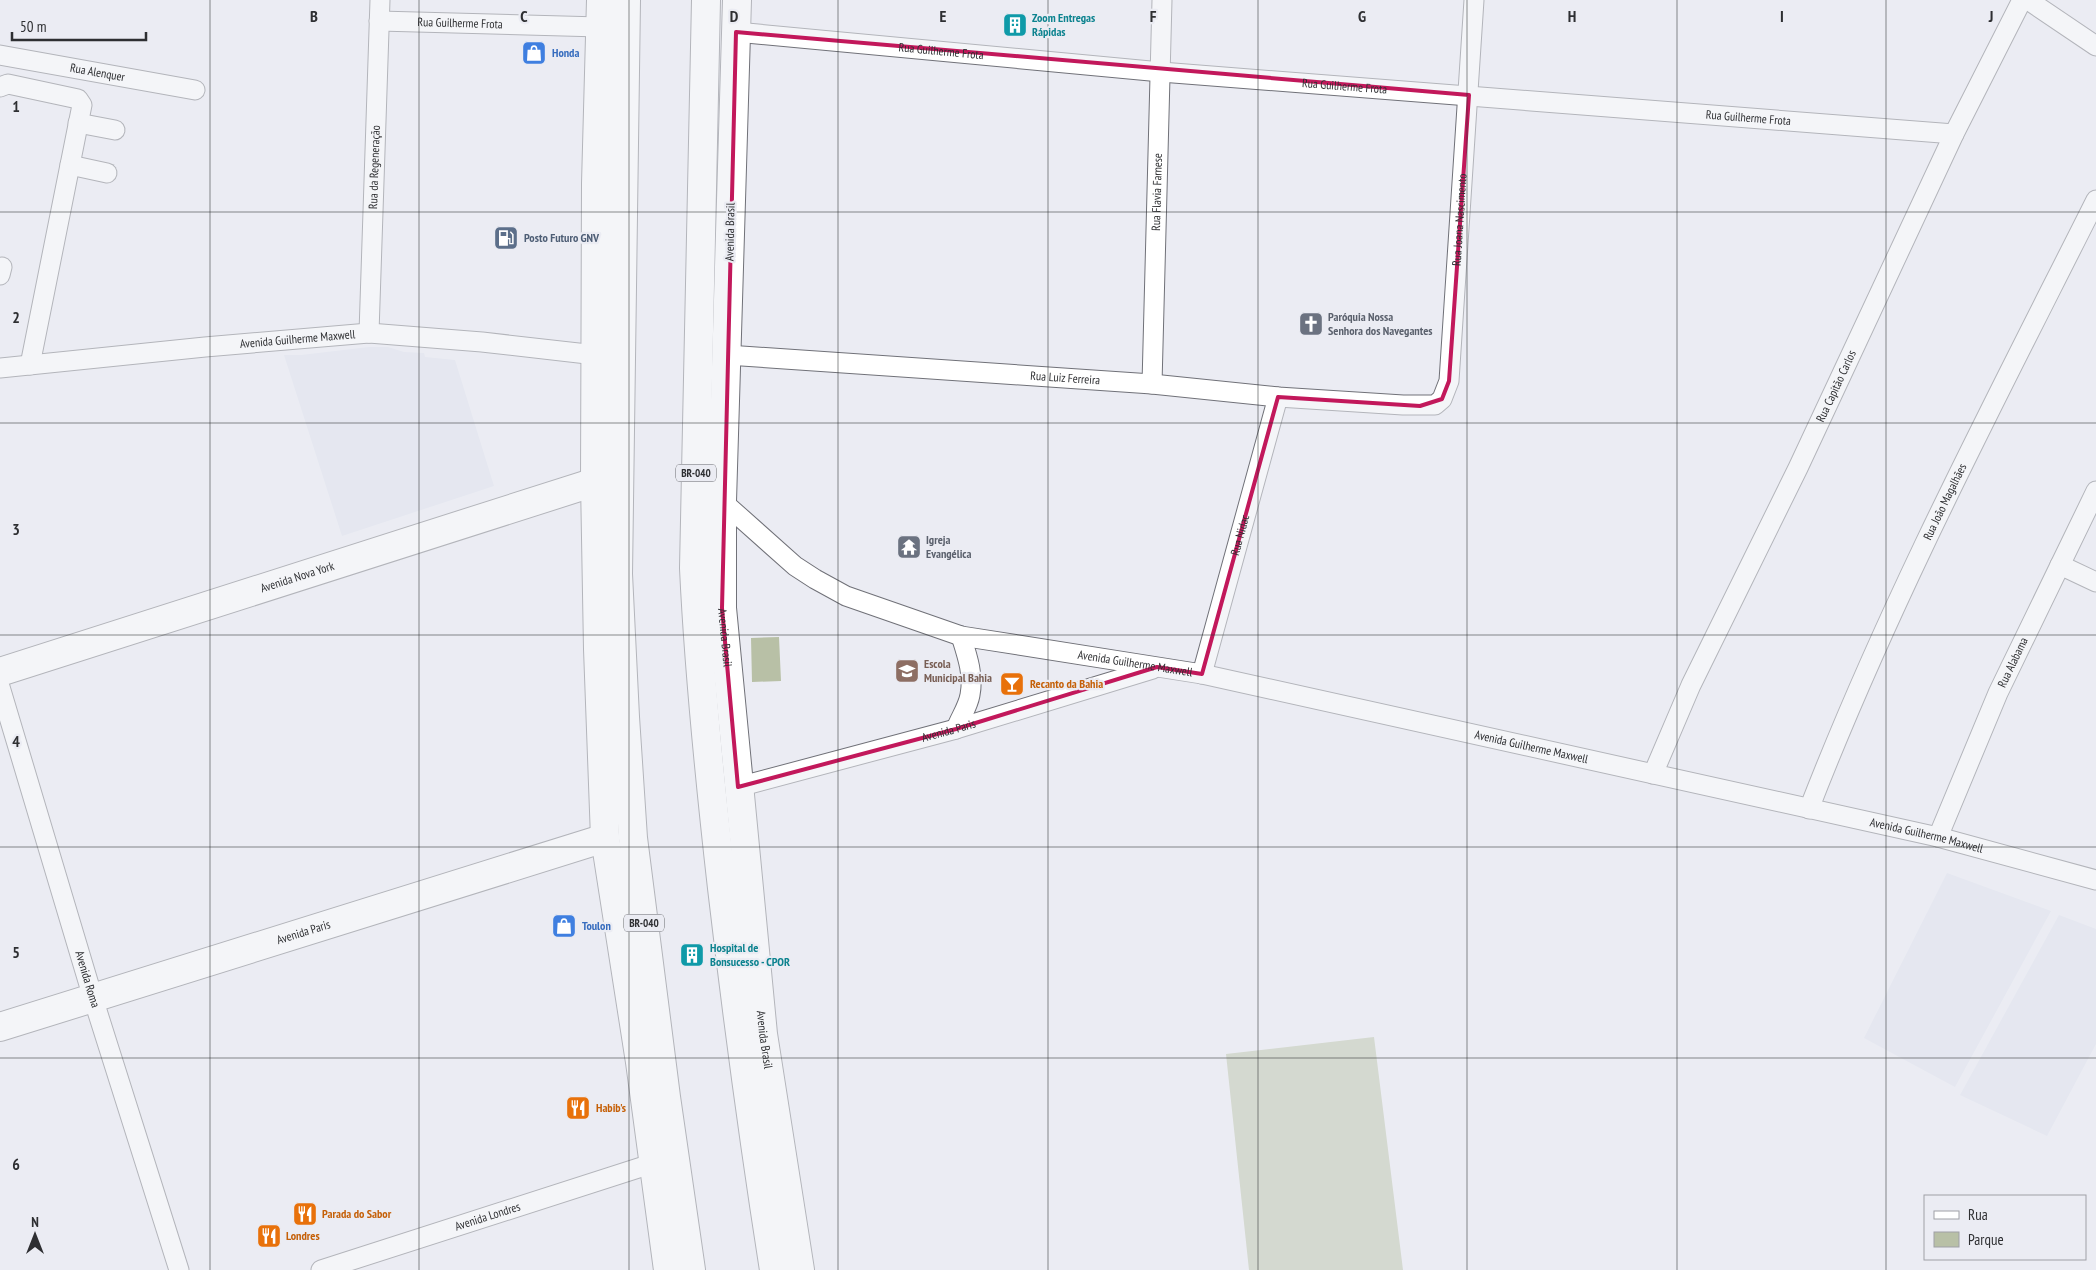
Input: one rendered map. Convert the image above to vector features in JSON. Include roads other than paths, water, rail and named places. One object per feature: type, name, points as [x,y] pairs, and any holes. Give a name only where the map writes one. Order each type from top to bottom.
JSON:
[{"type":"main road","points":[[601,0],[596,184],[595,482],[598,649],[605,838],[654,1163],[668,1270]]},
{"type":"main road","name":"BR-040","points":[[626,0],[618,574],[625,716],[634,838],[661,1062],[691,1270]]},
{"type":"main road","name":"Avenida Brasil","points":[[706,0],[694,568],[698,653],[712,801],[738,1031],[774,1270]]},
{"type":"main road","name":"Avenida Brasil","points":[[736,0],[722,501],[722,608],[763,1034],[800,1270]]},
{"type":"main road","points":[[596,355],[607,308],[613,151],[624,95]]},
{"type":"main road","points":[[700,231],[722,501]]},
{"type":"main road","name":"Avenida Nova York","points":[[0,672],[595,482]]},
{"type":"main road","name":"Avenida Paris","points":[[0,1027],[605,838]]},
{"type":"street","name":"Rua da Regeneração","points":[[369,334],[380,0]]},
{"type":"street","name":"Rua Flavia Farnese","points":[[1152,384],[1162,0]]},
{"type":"street","name":"Rua Joana Nascimento","points":[[1403,405],[1434,404],[1442,399],[1449,381],[1474,0]]},
{"type":"street","name":"Rua Capitão Carlos","points":[[1653,774],[1691,685],[1798,468],[1954,134],[2022,0]]},
{"type":"street","points":[[2028,0],[2096,46]]},
{"type":"street","name":"Rua Guilherme Frota","points":[[379,21],[600,27]]},
{"type":"street","name":"Rua Guilherme Frota","points":[[736,32],[1161,72],[1954,134]]},
{"type":"street","name":"Rua Alenquer","points":[[0,55],[195,90]]},
{"type":"street","points":[[0,87],[8,84],[78,99],[82,105],[30,365]]},
{"type":"street","points":[[78,123],[115,130]]},
{"type":"street","points":[[70,165],[107,173]]},
{"type":"street","name":"Rua João Magalhães","points":[[1809,809],[1836,741],[1917,560],[2096,200]]},
{"type":"street","name":"Avenida Guilherme Maxwell","points":[[0,368],[205,347],[369,334],[482,342],[596,355]]},
{"type":"street","name":"Rua Luiz Ferreira","points":[[727,355],[1152,384],[1278,397],[1403,405]]},
{"type":"street","name":"Rua Nidac","points":[[1202,674],[1278,397]]},
{"type":"street","name":"Rua Alabama","points":[[1938,838],[1998,693],[2096,493]]},
{"type":"street","name":"Avenida Guilherme Maxwell","points":[[722,501],[795,566],[815,579],[846,596],[961,636],[1202,674],[1938,838],[2096,880]]},
{"type":"street","points":[[2060,565],[2096,582]]},
{"type":"street","points":[[956,729],[970,696],[971,680],[969,663],[961,636]]},
{"type":"street","name":"Avenida Paris","points":[[738,787],[956,729],[1157,667]]},
{"type":"street","name":"Avenida Roma","points":[[0,687],[93,998],[179,1270]]},
{"type":"street","name":"Avenida Londres","points":[[321,1270],[654,1163]]},
{"type":"place","name":"Zoom Entregas Rápidas","points":[[1015,25]]},
{"type":"place","name":"Honda","points":[[534,53]]},
{"type":"place","name":"Posto Futuro GNV","points":[[506,238]]},
{"type":"place","name":"Paróquia Nossa Senhora dos Navegantes","points":[[1311,324]]},
{"type":"place","name":"Igreja Evangélica","points":[[909,547]]},
{"type":"place","name":"Escola Municipal Bahia","points":[[907,671]]},
{"type":"place","name":"Recanto da Bahia","points":[[1012,684]]},
{"type":"place","name":"Toulon","points":[[564,926]]},
{"type":"place","name":"Hospital de Bonsucesso - CPOR","points":[[692,955]]},
{"type":"place","name":"Habib's","points":[[578,1108]]},
{"type":"place","name":"Parada do Sabor","points":[[305,1214]]},
{"type":"place","name":"Londres","points":[[269,1236]]}]
